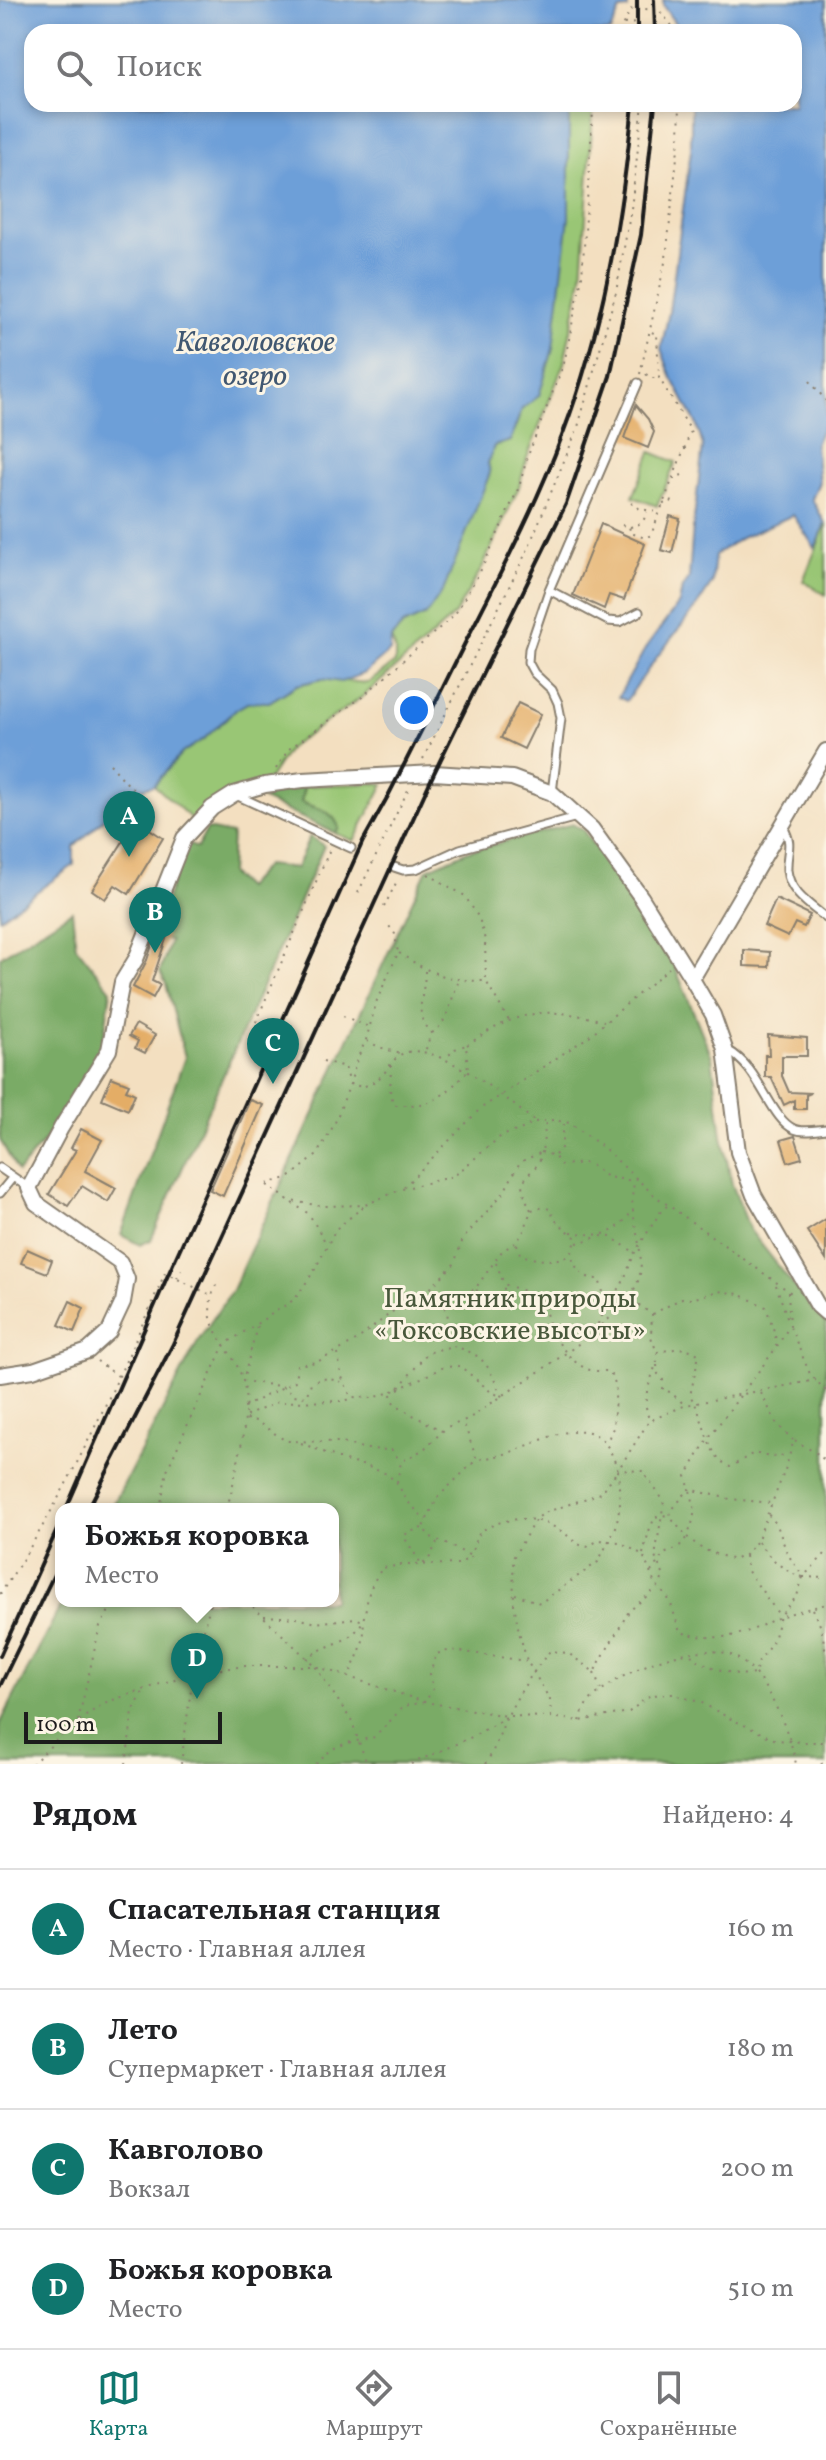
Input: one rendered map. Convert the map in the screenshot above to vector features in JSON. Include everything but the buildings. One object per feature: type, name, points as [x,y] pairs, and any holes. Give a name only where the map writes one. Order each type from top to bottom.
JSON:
[{"type":"street","points":[[692,979],[826,751]]},
{"type":"street","points":[[0,1375],[33,1370],[88,1351],[109,1332],[123,1302],[127,1279],[120,1262],[36,1203],[29,1188],[61,1128],[109,1050],[122,982],[136,959],[184,838],[212,808],[234,794],[265,785],[303,780],[434,773],[512,778],[552,793],[592,829],[641,897],[713,1015],[725,1049],[738,1152],[754,1195],[818,1306],[826,1313]]},
{"type":"lane","points":[[552,793],[561,718],[552,690],[534,673],[528,662],[529,649],[549,590],[639,378]]},
{"type":"lane","points":[[549,590],[608,621],[620,622],[639,612]]},
{"type":"lane","points":[[234,794],[351,848]]},
{"type":"lane","points":[[398,868],[416,869],[460,849],[579,816]]},
{"type":"lane","points":[[783,827],[789,838],[787,872],[797,893],[826,918]]},
{"type":"lane","points":[[725,1049],[739,1056],[761,1084],[781,1120],[795,1129],[826,1129]]},
{"type":"lane","points":[[0,1168],[29,1188]]},
{"type":"lane","points":[[0,1193],[13,1177]]},
{"type":"path","points":[[623,24],[632,8],[659,10],[670,24]]},
{"type":"path","points":[[623,24],[637,23]]},
{"type":"path","points":[[265,785],[289,749],[362,697],[455,614],[482,568],[519,487],[564,363],[582,277],[593,112]]},
{"type":"path","points":[[358,893],[527,551],[578,427],[616,292],[631,209],[642,112]]},
{"type":"path","points":[[639,378],[666,258],[680,112]]},
{"type":"path","points":[[629,527],[631,533],[651,535],[691,431],[659,378],[657,334],[649,332]]},
{"type":"path","points":[[639,378],[647,374],[650,378],[659,378]]},
{"type":"path","points":[[810,381],[826,401]]},
{"type":"path","points":[[683,449],[691,449]]},
{"type":"path","points":[[671,479],[682,475]]},
{"type":"path","points":[[662,504],[677,500]]},
{"type":"path","points":[[631,503],[659,512]]},
{"type":"path","points":[[622,525],[639,525],[647,510]]},
{"type":"path","points":[[110,764],[133,790]]},
{"type":"path","points":[[256,1022],[334,840]]},
{"type":"path","points":[[384,907],[398,868]]},
{"type":"path","points":[[416,869],[465,896],[479,918],[485,940],[486,981],[509,1021]]},
{"type":"path","points":[[327,1244],[309,1214],[267,1184],[290,1177],[316,1156],[334,1125],[366,1040],[377,1000],[398,953],[395,934],[386,922]]},
{"type":"path","points":[[398,953],[425,970],[459,981],[486,981]]},
{"type":"path","points":[[402,1189],[480,1109],[588,1037],[679,959]]},
{"type":"path","points":[[425,970],[420,1015],[431,1033]]},
{"type":"path","points":[[431,1033],[437,1031],[446,1018],[459,981]]},
{"type":"path","points":[[446,1058],[455,1049],[509,1021],[540,1012],[575,1014],[606,1022]]},
{"type":"path","points":[[343,1016],[370,1027]]},
{"type":"path","points":[[425,1052],[431,1033]]},
{"type":"path","points":[[366,1040],[401,1054],[418,1050],[446,1058],[535,1122]]},
{"type":"path","points":[[391,1064],[390,1095],[396,1105],[416,1105],[437,1100],[468,1071],[466,1045]]},
{"type":"path","points":[[350,1084],[362,1087],[379,1078],[401,1054]]},
{"type":"path","points":[[323,1061],[345,1067],[350,1084]]},
{"type":"path","points":[[244,1407],[295,1381],[297,1365],[317,1362],[353,1343],[411,1297],[425,1295],[442,1301],[458,1298],[475,1289],[502,1251],[517,1242],[525,1229],[531,1210],[523,1182],[541,1159],[546,1121]]},
{"type":"path","points":[[161,1503],[167,1470],[224,1345],[295,1299],[336,1229],[365,1205],[402,1189],[454,1176],[501,1136],[535,1122],[570,1123],[591,1137],[668,1206],[796,1296]]},
{"type":"path","points":[[554,1156],[561,1148],[564,1122]]},
{"type":"path","points":[[425,1295],[454,1264],[463,1239],[504,1192],[520,1162],[542,1152],[554,1156],[561,1165],[588,1163],[607,1177],[636,1179]]},
{"type":"path","points":[[401,1462],[424,1449],[442,1431],[502,1397],[566,1353],[593,1332],[627,1298],[639,1280],[642,1261],[632,1199],[636,1179]]},
{"type":"path","points":[[290,1201],[324,1206],[365,1205]]},
{"type":"path","points":[[593,1332],[628,1274],[635,1252],[661,1211],[668,1206]]},
{"type":"path","points":[[531,1210],[549,1207],[554,1219],[575,1237],[571,1255],[577,1270],[590,1279],[599,1279],[603,1292],[627,1298],[652,1314]]},
{"type":"path","points":[[575,1244],[621,1227],[633,1210]]},
{"type":"path","points":[[570,1232],[611,1237],[635,1252]]},
{"type":"path","points":[[517,1242],[520,1254],[533,1260],[557,1260],[571,1255]]},
{"type":"path","points":[[475,1289],[497,1302],[504,1297],[504,1284],[495,1262]]},
{"type":"path","points":[[177,1279],[181,1270]]},
{"type":"path","points":[[0,1594],[47,1518],[119,1377],[165,1273],[211,1295]]},
{"type":"path","points":[[775,1282],[810,1374],[826,1391]]},
{"type":"path","points":[[504,1284],[524,1292],[534,1292],[545,1301],[544,1313],[566,1353],[585,1369],[609,1371],[616,1385],[613,1428],[609,1437],[602,1441]]},
{"type":"path","points":[[216,1285],[211,1295],[215,1333],[243,1381]]},
{"type":"path","points":[[651,1573],[664,1554],[678,1548],[687,1537],[694,1519],[695,1502],[686,1476],[707,1440],[790,1325],[788,1290]]},
{"type":"path","points":[[652,1314],[682,1298],[692,1299],[718,1291],[739,1294],[766,1307],[776,1348]]},
{"type":"path","points":[[442,1301],[453,1346]]},
{"type":"path","points":[[652,1314],[651,1337],[657,1352],[658,1374],[663,1380],[663,1390],[686,1405]]},
{"type":"path","points":[[228,1503],[239,1459],[244,1418],[243,1381],[258,1323]]},
{"type":"path","points":[[398,1389],[427,1353],[453,1346],[470,1351],[486,1364],[502,1397]]},
{"type":"path","points":[[657,1352],[685,1348],[699,1355],[690,1396],[697,1403],[707,1440],[723,1463],[730,1467],[754,1453],[770,1457],[789,1455]]},
{"type":"path","points":[[88,1351],[119,1377]]},
{"type":"path","points":[[338,1352],[341,1375],[351,1397]]},
{"type":"path","points":[[649,1421],[647,1391],[657,1361]]},
{"type":"path","points":[[244,1418],[278,1402],[374,1398],[444,1367],[460,1366],[502,1397]]},
{"type":"path","points":[[243,1381],[286,1387],[294,1395],[306,1397],[311,1383],[317,1380],[326,1377],[345,1383]]},
{"type":"path","points":[[551,1717],[550,1700],[527,1661],[513,1593],[513,1558],[535,1520],[544,1513],[601,1493],[649,1421],[686,1405],[816,1380]]},
{"type":"path","points":[[760,1391],[777,1424],[826,1462]]},
{"type":"path","points":[[391,1392],[392,1401],[442,1431]]},
{"type":"path","points":[[244,1418],[256,1421],[286,1441],[338,1442],[366,1449],[392,1450],[401,1462],[397,1483]]},
{"type":"path","points":[[463,1421],[477,1460]]},
{"type":"path","points":[[423,1527],[438,1497],[477,1460],[573,1431],[593,1433],[609,1447],[618,1470],[620,1504],[610,1541],[598,1562],[547,1600],[540,1603],[513,1593]]},
{"type":"path","points":[[643,1555],[655,1517],[662,1515],[670,1517],[702,1549],[734,1560],[745,1555],[757,1541],[794,1440]]},
{"type":"path","points":[[300,1442],[387,1474],[426,1520]]},
{"type":"path","points":[[594,1672],[629,1611],[658,1587],[664,1576],[655,1557],[664,1501],[642,1471],[618,1470]]},
{"type":"path","points":[[689,1489],[730,1499],[771,1503]]},
{"type":"path","points":[[670,1517],[671,1511],[689,1489]]},
{"type":"path","points":[[767,1513],[777,1525],[787,1553],[803,1577]]},
{"type":"path","points":[[349,1677],[365,1641],[363,1621],[369,1592],[382,1568],[459,1564],[471,1557],[475,1538],[486,1528],[512,1518],[535,1520],[562,1532],[577,1545],[587,1547],[599,1540],[620,1542],[643,1555],[658,1587],[670,1601],[680,1632],[695,1633],[708,1639],[751,1631],[780,1616],[826,1604]]},
{"type":"path","points":[[423,1527],[429,1536],[471,1557]]},
{"type":"path","points":[[422,1565],[404,1537],[414,1529],[423,1527]]},
{"type":"path","points":[[422,1565],[438,1541]]},
{"type":"path","points":[[757,1541],[794,1575],[826,1578]]},
{"type":"path","points":[[755,1674],[759,1661],[772,1643],[780,1616],[797,1596],[803,1577],[826,1553]]},
{"type":"path","points":[[745,1555],[747,1570],[780,1616]]},
{"type":"path","points":[[78,1722],[100,1626],[111,1607]]},
{"type":"path","points":[[181,1764],[193,1673],[210,1607]]},
{"type":"path","points":[[253,1607],[315,1666],[351,1720],[367,1764]]},
{"type":"path","points":[[812,1608],[821,1627],[826,1653]]},
{"type":"path","points":[[262,1616],[297,1618],[316,1623],[355,1618],[363,1621]]},
{"type":"path","points":[[307,1659],[318,1648],[350,1636],[363,1621]]},
{"type":"path","points":[[316,1764],[332,1749],[375,1737],[404,1706],[425,1702],[433,1689],[430,1674],[436,1654],[451,1650],[527,1661]]},
{"type":"path","points":[[580,1721],[585,1706],[622,1675],[676,1655],[710,1650],[725,1652],[740,1659],[755,1674],[769,1696],[791,1741],[796,1764]]},
{"type":"path","points":[[485,1764],[494,1752],[507,1716],[550,1651],[568,1653],[594,1672],[602,1692]]},
{"type":"path","points":[[690,1654],[704,1665],[744,1676],[755,1674]]},
{"type":"path","points":[[32,1764],[104,1703],[193,1673],[245,1666],[315,1666],[425,1702],[507,1716],[580,1721],[629,1712],[650,1695],[673,1694],[702,1703],[776,1740],[826,1742]]},
{"type":"path","points":[[126,1764],[133,1712],[144,1690]]},
{"type":"path","points":[[411,1764],[474,1736],[507,1716]]},
{"type":"path","points":[[821,1764],[826,1759]]},
{"type":"green space","points":[[569,112],[593,112],[582,277],[564,363],[519,487],[482,568],[455,614],[362,697],[289,748],[265,785],[234,794],[197,824],[154,785],[182,753],[249,702],[269,702],[297,685],[322,679],[368,683],[395,663],[391,638],[403,625],[426,615],[490,473],[488,463],[494,446],[510,441],[522,409],[569,217]]},
{"type":"green space","points":[[651,452],[676,462],[657,506],[633,497]]},
{"type":"green space","points":[[826,524],[826,595],[803,581]]},
{"type":"green space","points":[[384,784],[354,841],[335,833],[338,828],[336,822],[328,813],[301,802],[304,786]]},
{"type":"green space","points":[[304,786],[301,802],[333,817],[339,828],[335,833],[263,800],[279,790]]},
{"type":"green space","name":"Памятник природы «Токсовские высоты»","points":[[572,824],[583,830],[675,967],[712,1057],[722,1136],[732,1184],[750,1230],[826,1323],[826,1764],[0,1764],[0,1724],[60,1607],[339,1607],[339,1503],[114,1503],[198,1341],[232,1290],[427,869],[468,851]]},
{"type":"green space","points":[[207,829],[232,834],[230,874],[245,888],[266,865],[296,868],[310,836],[324,846],[151,1240],[140,1245],[121,1235],[185,1057],[160,972],[170,941],[152,934],[188,844],[197,848]]},
{"type":"green space","points":[[72,911],[76,946],[111,990],[102,1049],[54,1129],[18,1172],[0,1140],[0,957]]},
{"type":"water","name":"Кавголовское озеро","points":[[0,0],[628,0],[628,9],[620,10],[614,24],[24,24],[24,112],[569,112],[569,217],[553,349],[539,396],[522,409],[510,441],[494,446],[488,463],[490,473],[444,589],[426,615],[403,625],[391,638],[390,651],[365,673],[341,682],[322,679],[297,685],[269,702],[249,702],[235,710],[205,738],[182,753],[154,785],[133,791],[74,847],[74,865],[0,918]]},
{"type":"water","points":[[663,0],[826,0],[826,421],[815,444],[819,482],[812,499],[825,523],[815,548],[793,515],[741,538],[715,555],[712,583],[626,701],[618,697],[645,649],[679,603],[682,588],[689,578],[703,446],[696,423],[671,376],[661,349],[691,150],[691,112],[802,112],[802,24],[675,24],[663,6]]},
{"type":"waterway","points":[[628,1],[635,0]]},
{"type":"railway","points":[[637,0],[637,24]]},
{"type":"railway","points":[[654,0],[655,24]]},
{"type":"railway","points":[[69,1503],[363,841],[505,564],[552,462],[576,396],[600,314],[617,230],[632,112]]},
{"type":"railway","points":[[91,1503],[172,1346],[434,773],[566,504],[610,376],[641,235],[654,112]]},
{"type":"railway","points":[[0,1656],[55,1534]]},
{"type":"railway","points":[[0,1686],[55,1572]]},
{"type":"place","name":"Спасательная станция","points":[[129,857]]},
{"type":"place","name":"Лето","points":[[155,953]]},
{"type":"place","name":"Кавголово","points":[[273,1084]]},
{"type":"place","name":"Божья коровка","points":[[197,1699]]}]
